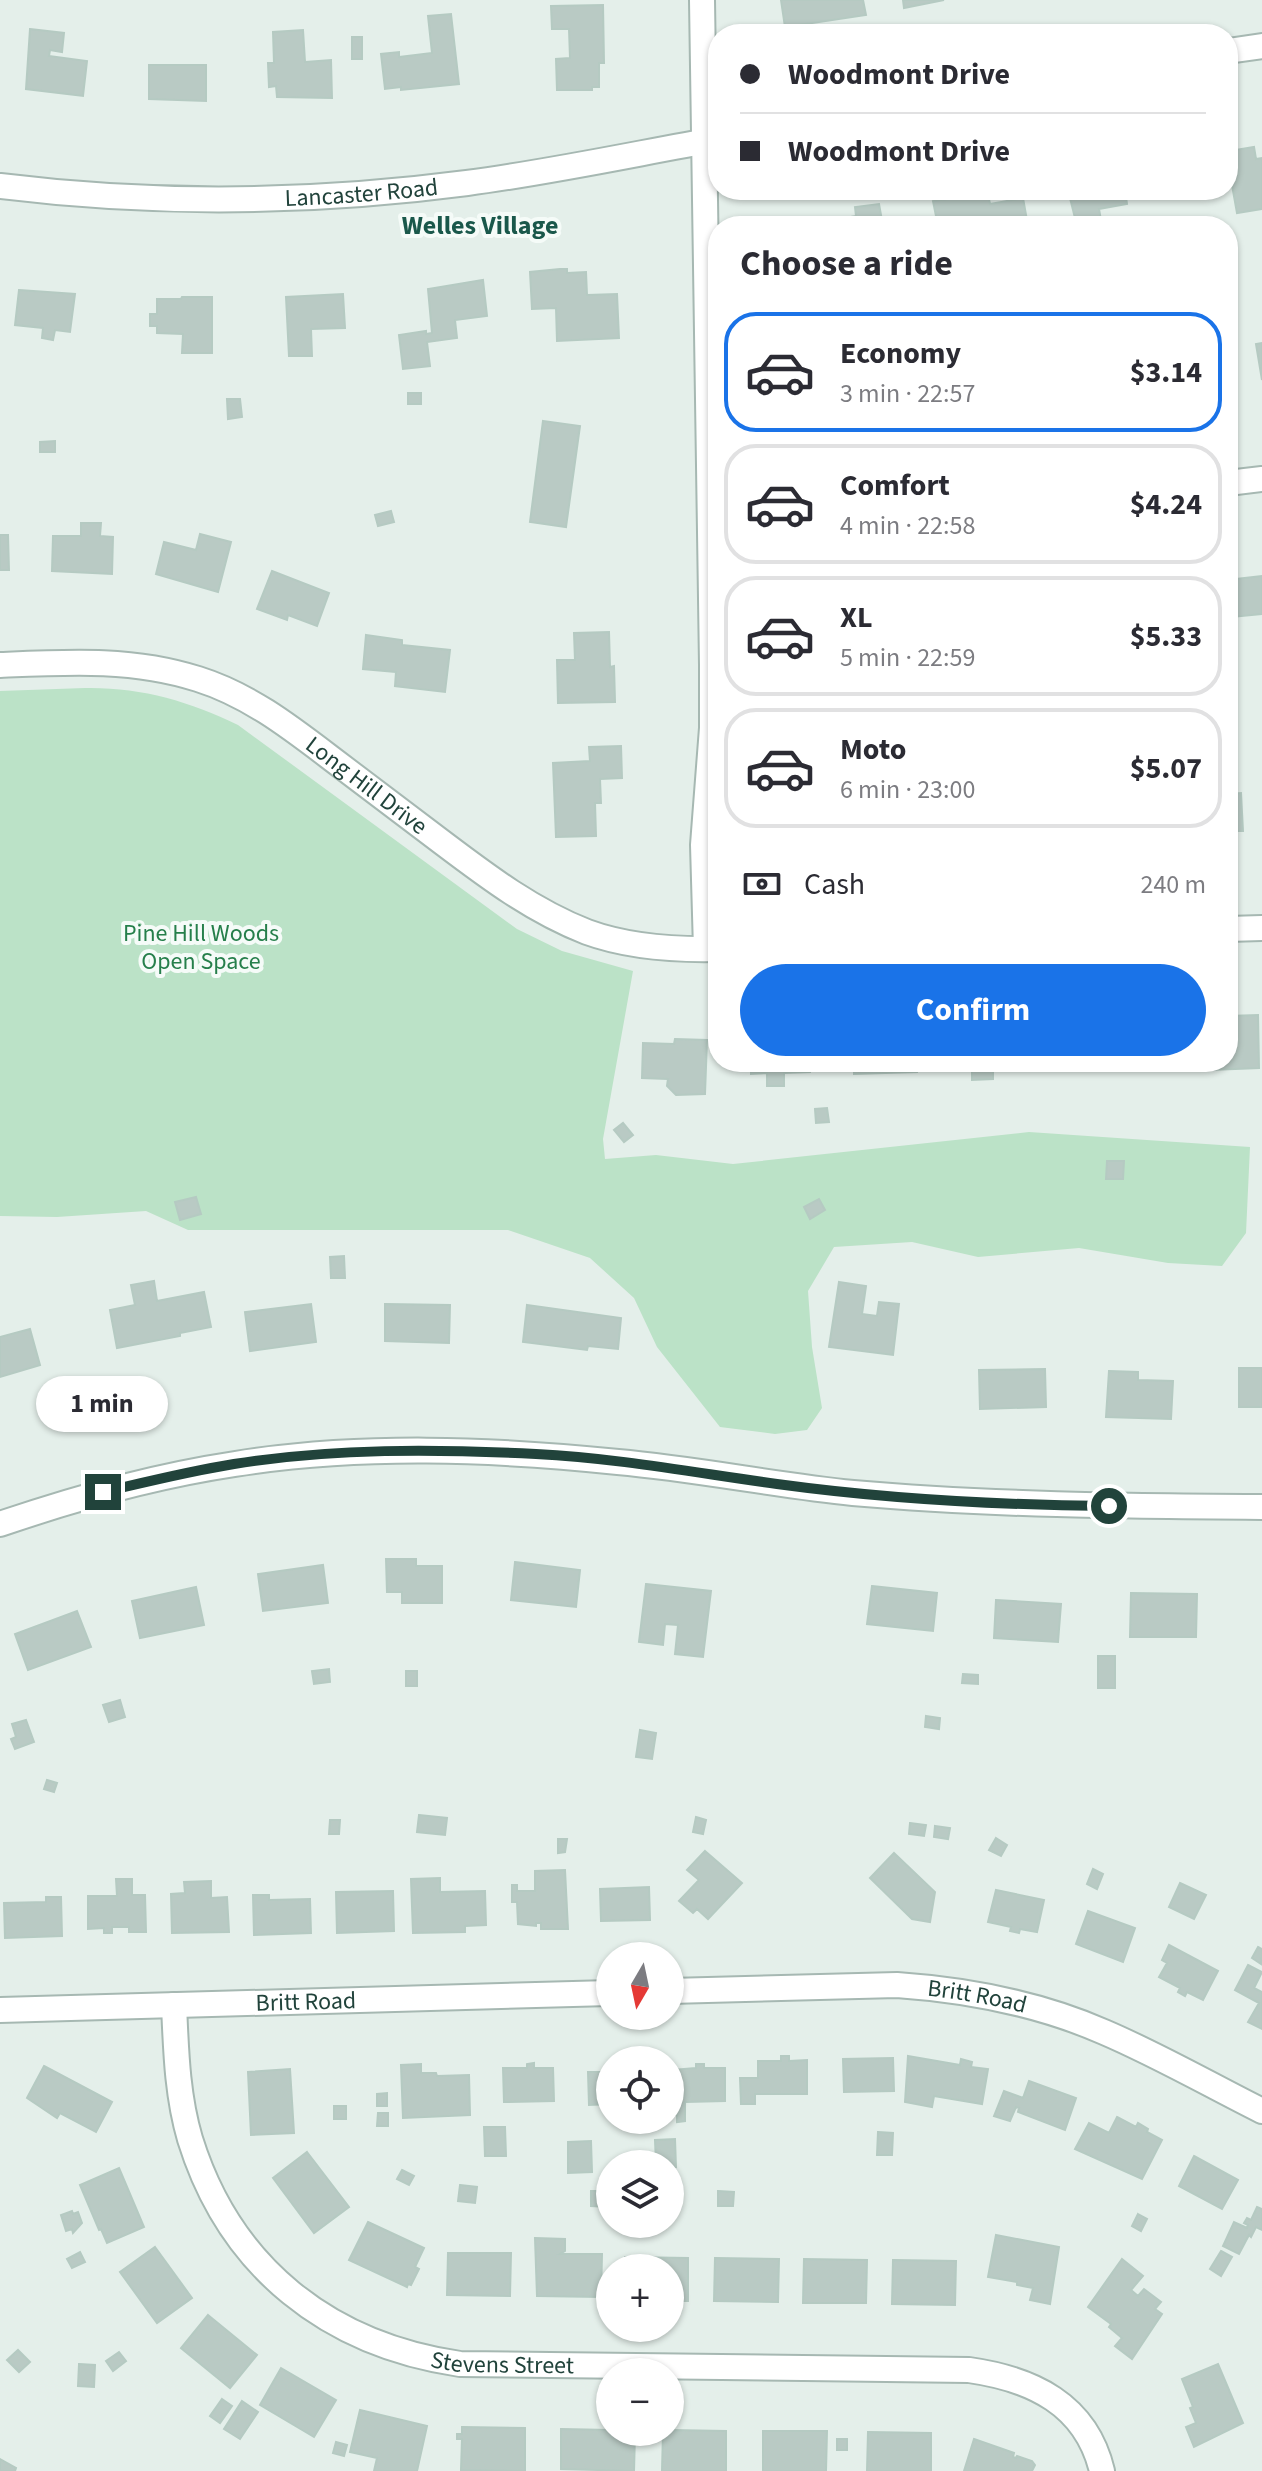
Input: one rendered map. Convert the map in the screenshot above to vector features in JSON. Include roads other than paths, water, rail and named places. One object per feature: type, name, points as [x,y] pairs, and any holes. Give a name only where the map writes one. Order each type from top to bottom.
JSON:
[{"type":"street","points":[[702,0],[708,94]]},
{"type":"street","points":[[1238,50],[1262,46]]},
{"type":"street","name":"Lancaster Road","points":[[0,186],[190,198],[375,192],[467,183],[708,142]]},
{"type":"street","points":[[1238,482],[1262,479]]},
{"type":"street","name":"Long Hill Drive","points":[[0,665],[72,662],[136,664],[200,679],[229,691],[285,723],[496,883],[526,902],[588,932],[622,942],[708,949]]},
{"type":"street","points":[[708,780],[703,845],[708,903]]},
{"type":"street","points":[[1238,929],[1262,928]]},
{"type":"street","points":[[0,1524],[103,1492],[236,1464],[304,1456],[400,1452],[539,1454],[847,1492],[962,1502],[1262,1507]]},
{"type":"street","name":"Britt Road","points":[[684,1991],[897,1985],[932,1987],[1003,1999],[1105,2032],[1262,2111]]},
{"type":"street","name":"Britt Road","points":[[0,2010],[596,1993]]},
{"type":"street","name":"Stevens Street","points":[[174,2005],[181,2100],[194,2149],[215,2199],[247,2249],[266,2271],[287,2291],[335,2325],[396,2351],[460,2364],[969,2370],[991,2373],[1034,2388],[1064,2405],[1092,2442],[1102,2471]]},
{"type":"district","name":"Welles Village","points":[[480,225]]},
{"type":"park label","name":"Pine Hill Woods Open Space","points":[[201,947]]}]
